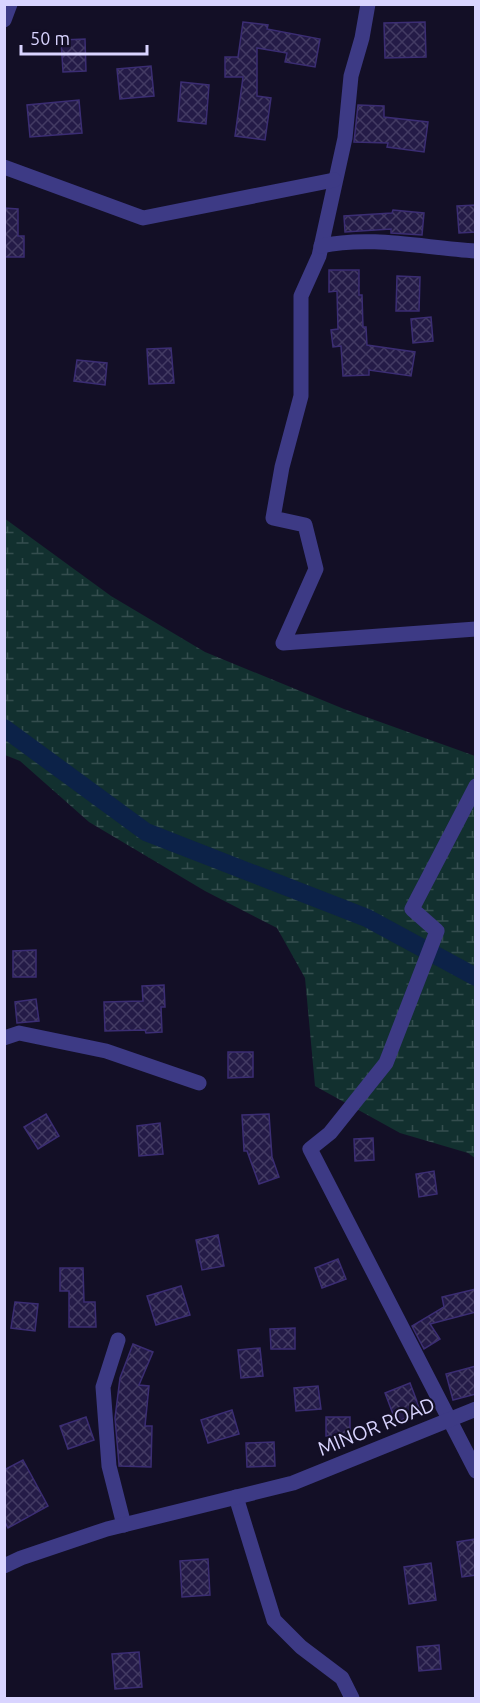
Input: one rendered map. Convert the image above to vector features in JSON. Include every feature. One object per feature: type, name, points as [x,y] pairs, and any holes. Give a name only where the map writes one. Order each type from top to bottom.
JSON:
[{"type":"street","points":[[4,20],[9,4]]},
{"type":"street","points":[[368,4],[362,38],[351,76],[345,138],[319,255],[301,296],[301,396],[282,467],[273,518],[305,525],[316,569],[283,643],[476,629]]},
{"type":"street","points":[[4,167],[143,218],[334,180]]},
{"type":"street","points":[[321,246],[343,241],[376,242],[476,251]]},
{"type":"street","points":[[476,786],[412,909],[437,931],[386,1063],[330,1133],[310,1149],[476,1471]]},
{"type":"street","points":[[4,1038],[20,1033],[106,1051],[199,1083]]},
{"type":"street","points":[[118,1340],[103,1387],[109,1466],[124,1525]]},
{"type":"street","name":"MINOR ROAD","points":[[4,1566],[21,1558],[124,1525],[293,1483],[476,1409]]},
{"type":"street","points":[[236,1497],[274,1620],[301,1647],[342,1678],[352,1698]]},
{"type":"green space","points":[[4,518],[111,596],[205,652],[344,709],[475,756],[475,1158],[468,1153],[400,1133],[315,1086],[305,978],[277,928],[205,891],[89,822],[20,761],[5,755]]},
{"type":"building","points":[[243,22],[268,25],[267,29],[320,39],[315,67],[285,62],[287,53],[257,48],[257,96],[271,98],[265,140],[235,136],[243,77],[225,77],[225,57],[238,57]]},
{"type":"building","points":[[425,22],[426,57],[385,58],[384,23]]},
{"type":"building","points":[[85,39],[86,71],[63,72],[61,40]]},
{"type":"building","points":[[151,66],[154,96],[120,99],[117,69]]},
{"type":"building","points":[[181,82],[209,85],[206,124],[178,121]]},
{"type":"building","points":[[79,100],[82,133],[30,137],[27,105]]},
{"type":"building","points":[[358,105],[384,106],[384,117],[428,122],[424,152],[387,147],[388,143],[354,142]]},
{"type":"building","points":[[476,205],[476,232],[459,233],[457,206]]},
{"type":"building","points":[[4,208],[18,209],[18,236],[24,236],[24,257],[4,257]]},
{"type":"building","points":[[393,210],[424,213],[422,235],[391,233],[391,229],[345,232],[344,216],[392,213]]},
{"type":"building","points":[[329,270],[359,270],[359,295],[362,295],[363,327],[366,327],[367,345],[415,352],[411,376],[369,370],[369,375],[343,376],[341,346],[333,347],[331,330],[338,329],[337,291],[329,292]]},
{"type":"building","points":[[397,276],[420,277],[419,311],[396,311]]},
{"type":"building","points":[[431,317],[433,341],[413,343],[411,319]]},
{"type":"building","points":[[171,348],[174,383],[149,384],[147,349]]},
{"type":"building","points":[[77,360],[107,363],[105,385],[74,381]]},
{"type":"building","points":[[36,950],[36,977],[13,977],[13,951]]},
{"type":"building","points":[[164,985],[165,1007],[161,1007],[162,1032],[105,1031],[104,1002],[143,1001],[142,986]]},
{"type":"building","points":[[36,999],[39,1021],[17,1023],[15,1002]]},
{"type":"building","points":[[228,1052],[253,1052],[253,1077],[228,1078]]},
{"type":"building","points":[[46,1114],[59,1136],[38,1149],[24,1127]]},
{"type":"building","points":[[269,1114],[272,1157],[279,1177],[259,1184],[247,1151],[244,1151],[242,1115]]},
{"type":"building","points":[[160,1123],[163,1154],[139,1156],[137,1126]]},
{"type":"building","points":[[373,1138],[374,1160],[355,1161],[354,1139]]},
{"type":"building","points":[[434,1171],[437,1194],[419,1197],[416,1174]]},
{"type":"building","points":[[218,1235],[224,1266],[202,1270],[196,1240]]},
{"type":"building","points":[[338,1259],[346,1279],[322,1288],[315,1268]]},
{"type":"building","points":[[60,1268],[83,1268],[84,1302],[95,1302],[96,1327],[69,1327],[69,1291],[60,1291]]},
{"type":"building","points":[[181,1286],[190,1315],[156,1325],[147,1296]]},
{"type":"building","points":[[476,1289],[476,1312],[430,1324],[440,1339],[424,1349],[412,1326],[444,1307],[442,1297]]},
{"type":"building","points":[[15,1302],[38,1304],[35,1331],[11,1328]]},
{"type":"building","points":[[295,1328],[295,1349],[271,1349],[270,1329]]},
{"type":"building","points":[[133,1344],[153,1352],[139,1385],[149,1386],[145,1426],[152,1426],[151,1467],[119,1466],[115,1418],[120,1378]]},
{"type":"building","points":[[260,1348],[263,1376],[241,1378],[238,1350]]},
{"type":"building","points":[[476,1366],[476,1394],[453,1400],[446,1374]]},
{"type":"building","points":[[410,1383],[421,1412],[396,1422],[385,1393]]},
{"type":"building","points":[[318,1386],[321,1409],[296,1411],[294,1388]]},
{"type":"building","points":[[232,1410],[239,1434],[208,1443],[201,1420]]},
{"type":"building","points":[[86,1417],[94,1440],[68,1449],[60,1426]]},
{"type":"building","points":[[326,1417],[350,1417],[350,1435],[326,1436]]},
{"type":"building","points":[[274,1442],[275,1466],[247,1467],[246,1443]]},
{"type":"building","points":[[23,1460],[48,1506],[8,1528],[4,1520],[4,1470]]},
{"type":"building","points":[[476,1539],[476,1575],[462,1577],[457,1542]]},
{"type":"building","points":[[208,1559],[210,1595],[182,1597],[180,1561]]},
{"type":"building","points":[[431,1563],[436,1600],[409,1604],[404,1567]]},
{"type":"building","points":[[439,1645],[441,1669],[419,1671],[417,1647]]},
{"type":"building","points":[[139,1652],[142,1687],[115,1689],[112,1654]]},
{"type":"waterway","points":[[4,728],[146,832],[367,918],[476,977]]}]
